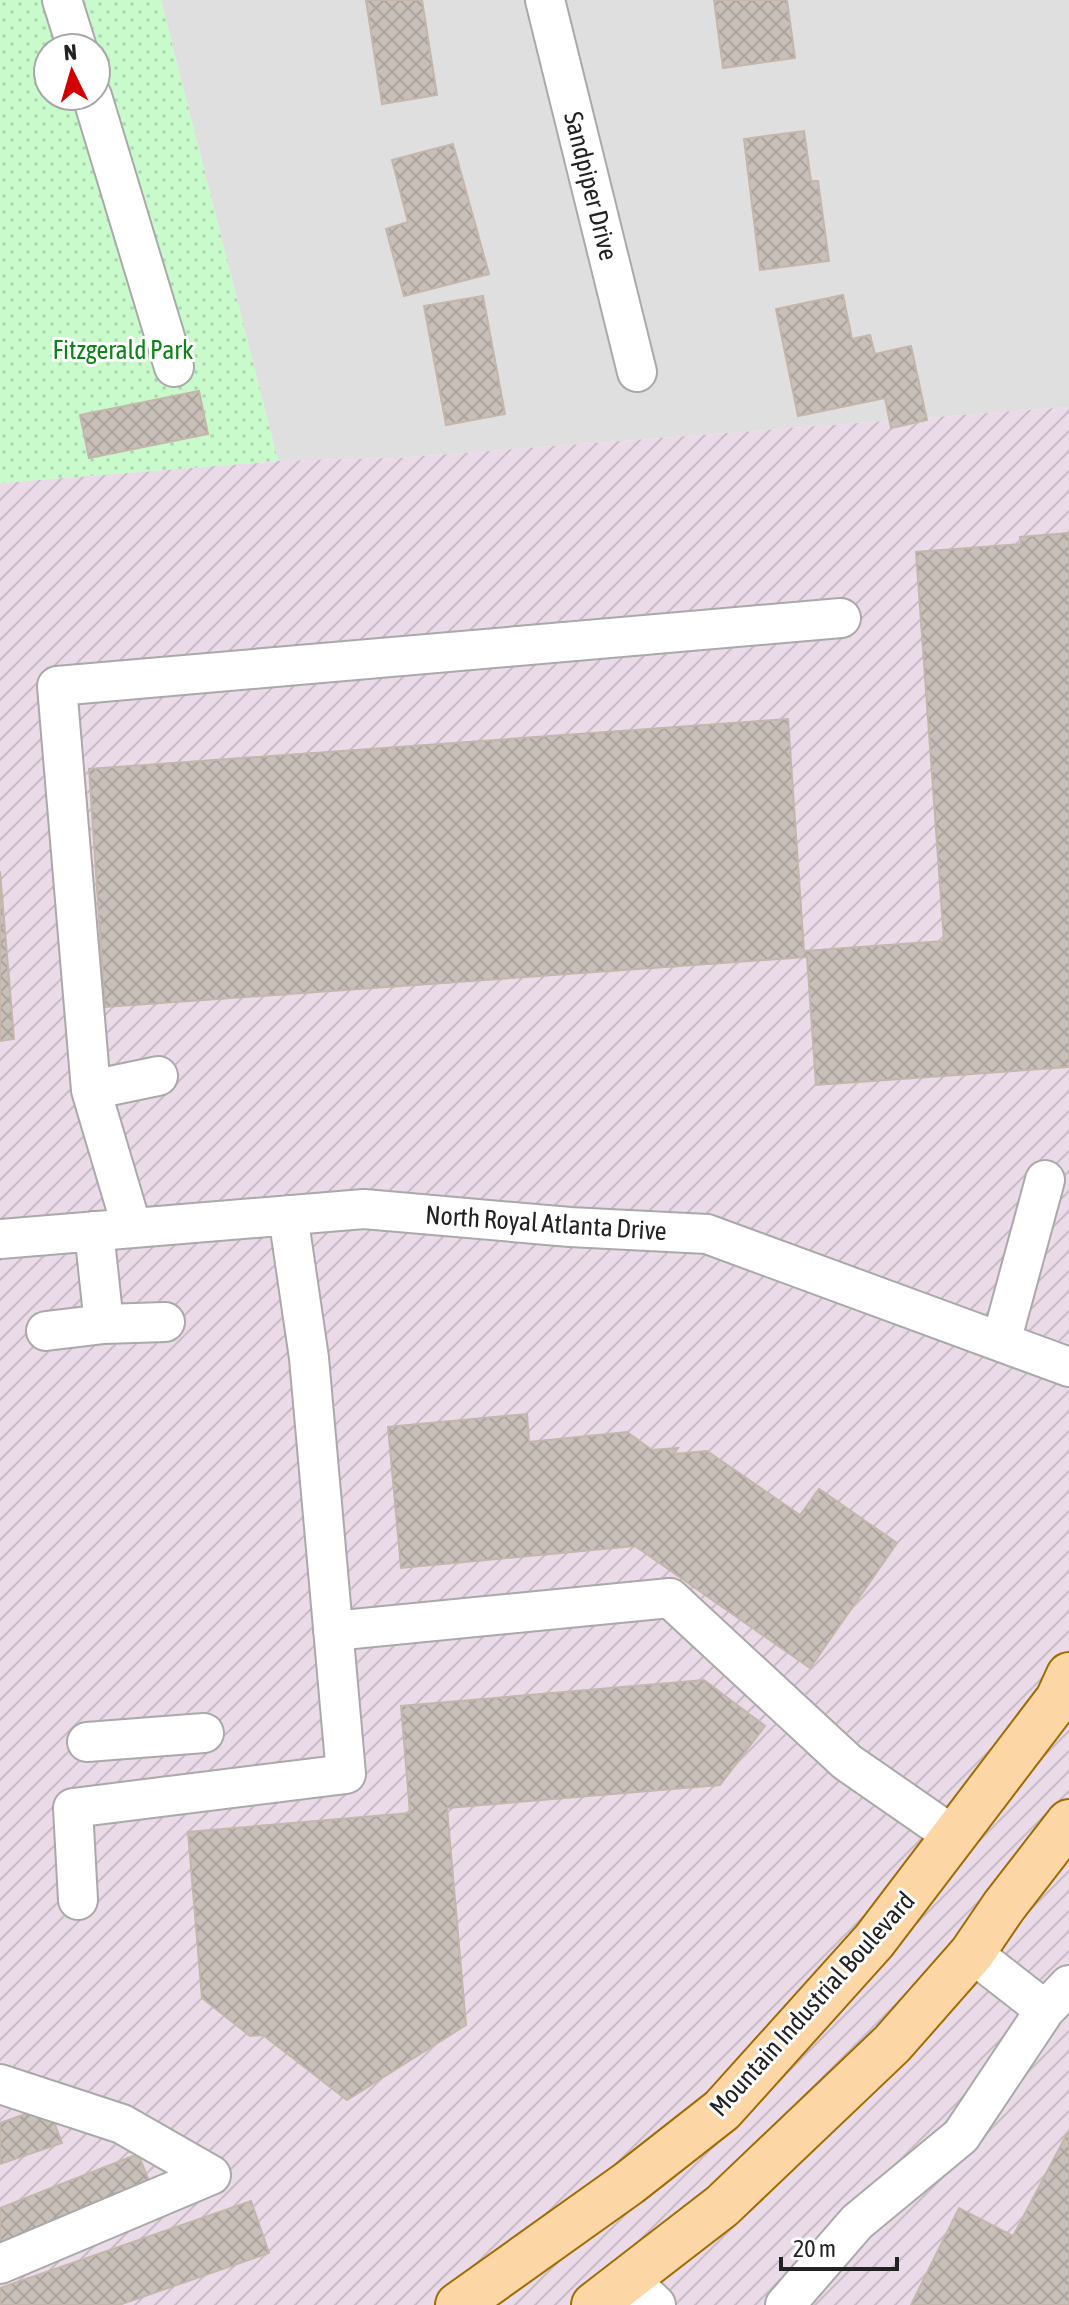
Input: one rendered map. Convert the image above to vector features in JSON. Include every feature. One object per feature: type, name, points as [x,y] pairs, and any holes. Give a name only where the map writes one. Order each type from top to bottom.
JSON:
[{"type":"main road","name":"Mountain Industrial Boulevard","points":[[483,2298],[722,2110],[874,1941],[1058,1699],[1069,1675]]},
{"type":"main road","points":[[594,2305],[643,2292],[722,2206],[881,2055],[972,1953],[1069,1822]]},
{"type":"street","points":[[62,0],[72,32]]},
{"type":"street","name":"Sandpiper Drive","points":[[545,0],[637,372]]},
{"type":"street","points":[[97,112],[174,367]]},
{"type":"street","points":[[132,1228],[91,1090],[57,686],[841,618]]},
{"type":"street","points":[[91,1090],[158,1076]]},
{"type":"street","points":[[1001,1342],[1045,1180]]},
{"type":"street","name":"North Royal Atlanta Drive","points":[[0,1239],[364,1209],[570,1227],[707,1234],[1069,1367]]},
{"type":"street","points":[[78,1900],[73,1808],[346,1774],[309,1358],[288,1215]]},
{"type":"street","points":[[94,1231],[104,1324]]},
{"type":"street","points":[[46,1331],[104,1324],[165,1322]]},
{"type":"street","points":[[333,1631],[670,1598],[847,1762],[955,1837]]},
{"type":"street","points":[[87,1742],[204,1733]]},
{"type":"street","points":[[785,2305],[857,2222],[961,2136],[1057,1997],[972,1953]]},
{"type":"street","points":[[0,2084],[122,2124],[211,2175],[0,2264]]},
{"type":"shaded area","points":[[161,0],[1069,0],[1069,407],[397,458],[278,461]]},
{"type":"shaded area","points":[[1069,407],[1069,2305],[0,2305],[0,483],[278,461],[397,458]]},
{"type":"green space","name":"Fitzgerald Park","points":[[0,0],[161,0],[278,461],[0,483]]},
{"type":"building","points":[[366,0],[422,0],[437,95],[382,104]]},
{"type":"building","points":[[714,0],[787,0],[795,58],[723,68]]},
{"type":"building","points":[[804,131],[811,181],[818,181],[829,261],[760,270],[744,139]]},
{"type":"building","points":[[453,144],[489,274],[404,296],[386,229],[408,222],[392,160]]},
{"type":"building","points":[[843,295],[852,339],[870,335],[875,354],[911,346],[927,420],[891,428],[885,398],[798,416],[776,309]]},
{"type":"building","points":[[483,296],[505,414],[446,425],[424,306]]},
{"type":"building","points":[[199,391],[208,434],[89,458],[80,415]]},
{"type":"building","points":[[1069,533],[1069,1067],[816,1085],[807,957],[105,1007],[89,769],[788,719],[804,951],[944,941],[916,552],[1021,544],[1020,537]]},
{"type":"building","points":[[0,871],[14,1039],[0,1041]]},
{"type":"building","points":[[527,1414],[529,1442],[627,1432],[652,1450],[678,1448],[674,1454],[707,1451],[800,1515],[819,1489],[897,1543],[810,1668],[635,1546],[401,1568],[388,1427]]},
{"type":"building","points":[[704,1680],[765,1726],[720,1785],[447,1808],[466,2025],[347,2100],[263,2035],[250,2036],[202,1998],[188,1832],[410,1813],[401,1706]]},
{"type":"building","points":[[48,2106],[62,2143],[0,2164],[0,2123]]},
{"type":"building","points":[[1069,2130],[1069,2305],[911,2305],[959,2208],[1013,2236]]},
{"type":"building","points":[[138,2154],[152,2188],[0,2247],[0,2208]]},
{"type":"building","points":[[251,2201],[269,2253],[119,2305],[0,2305],[0,2288]]}]
